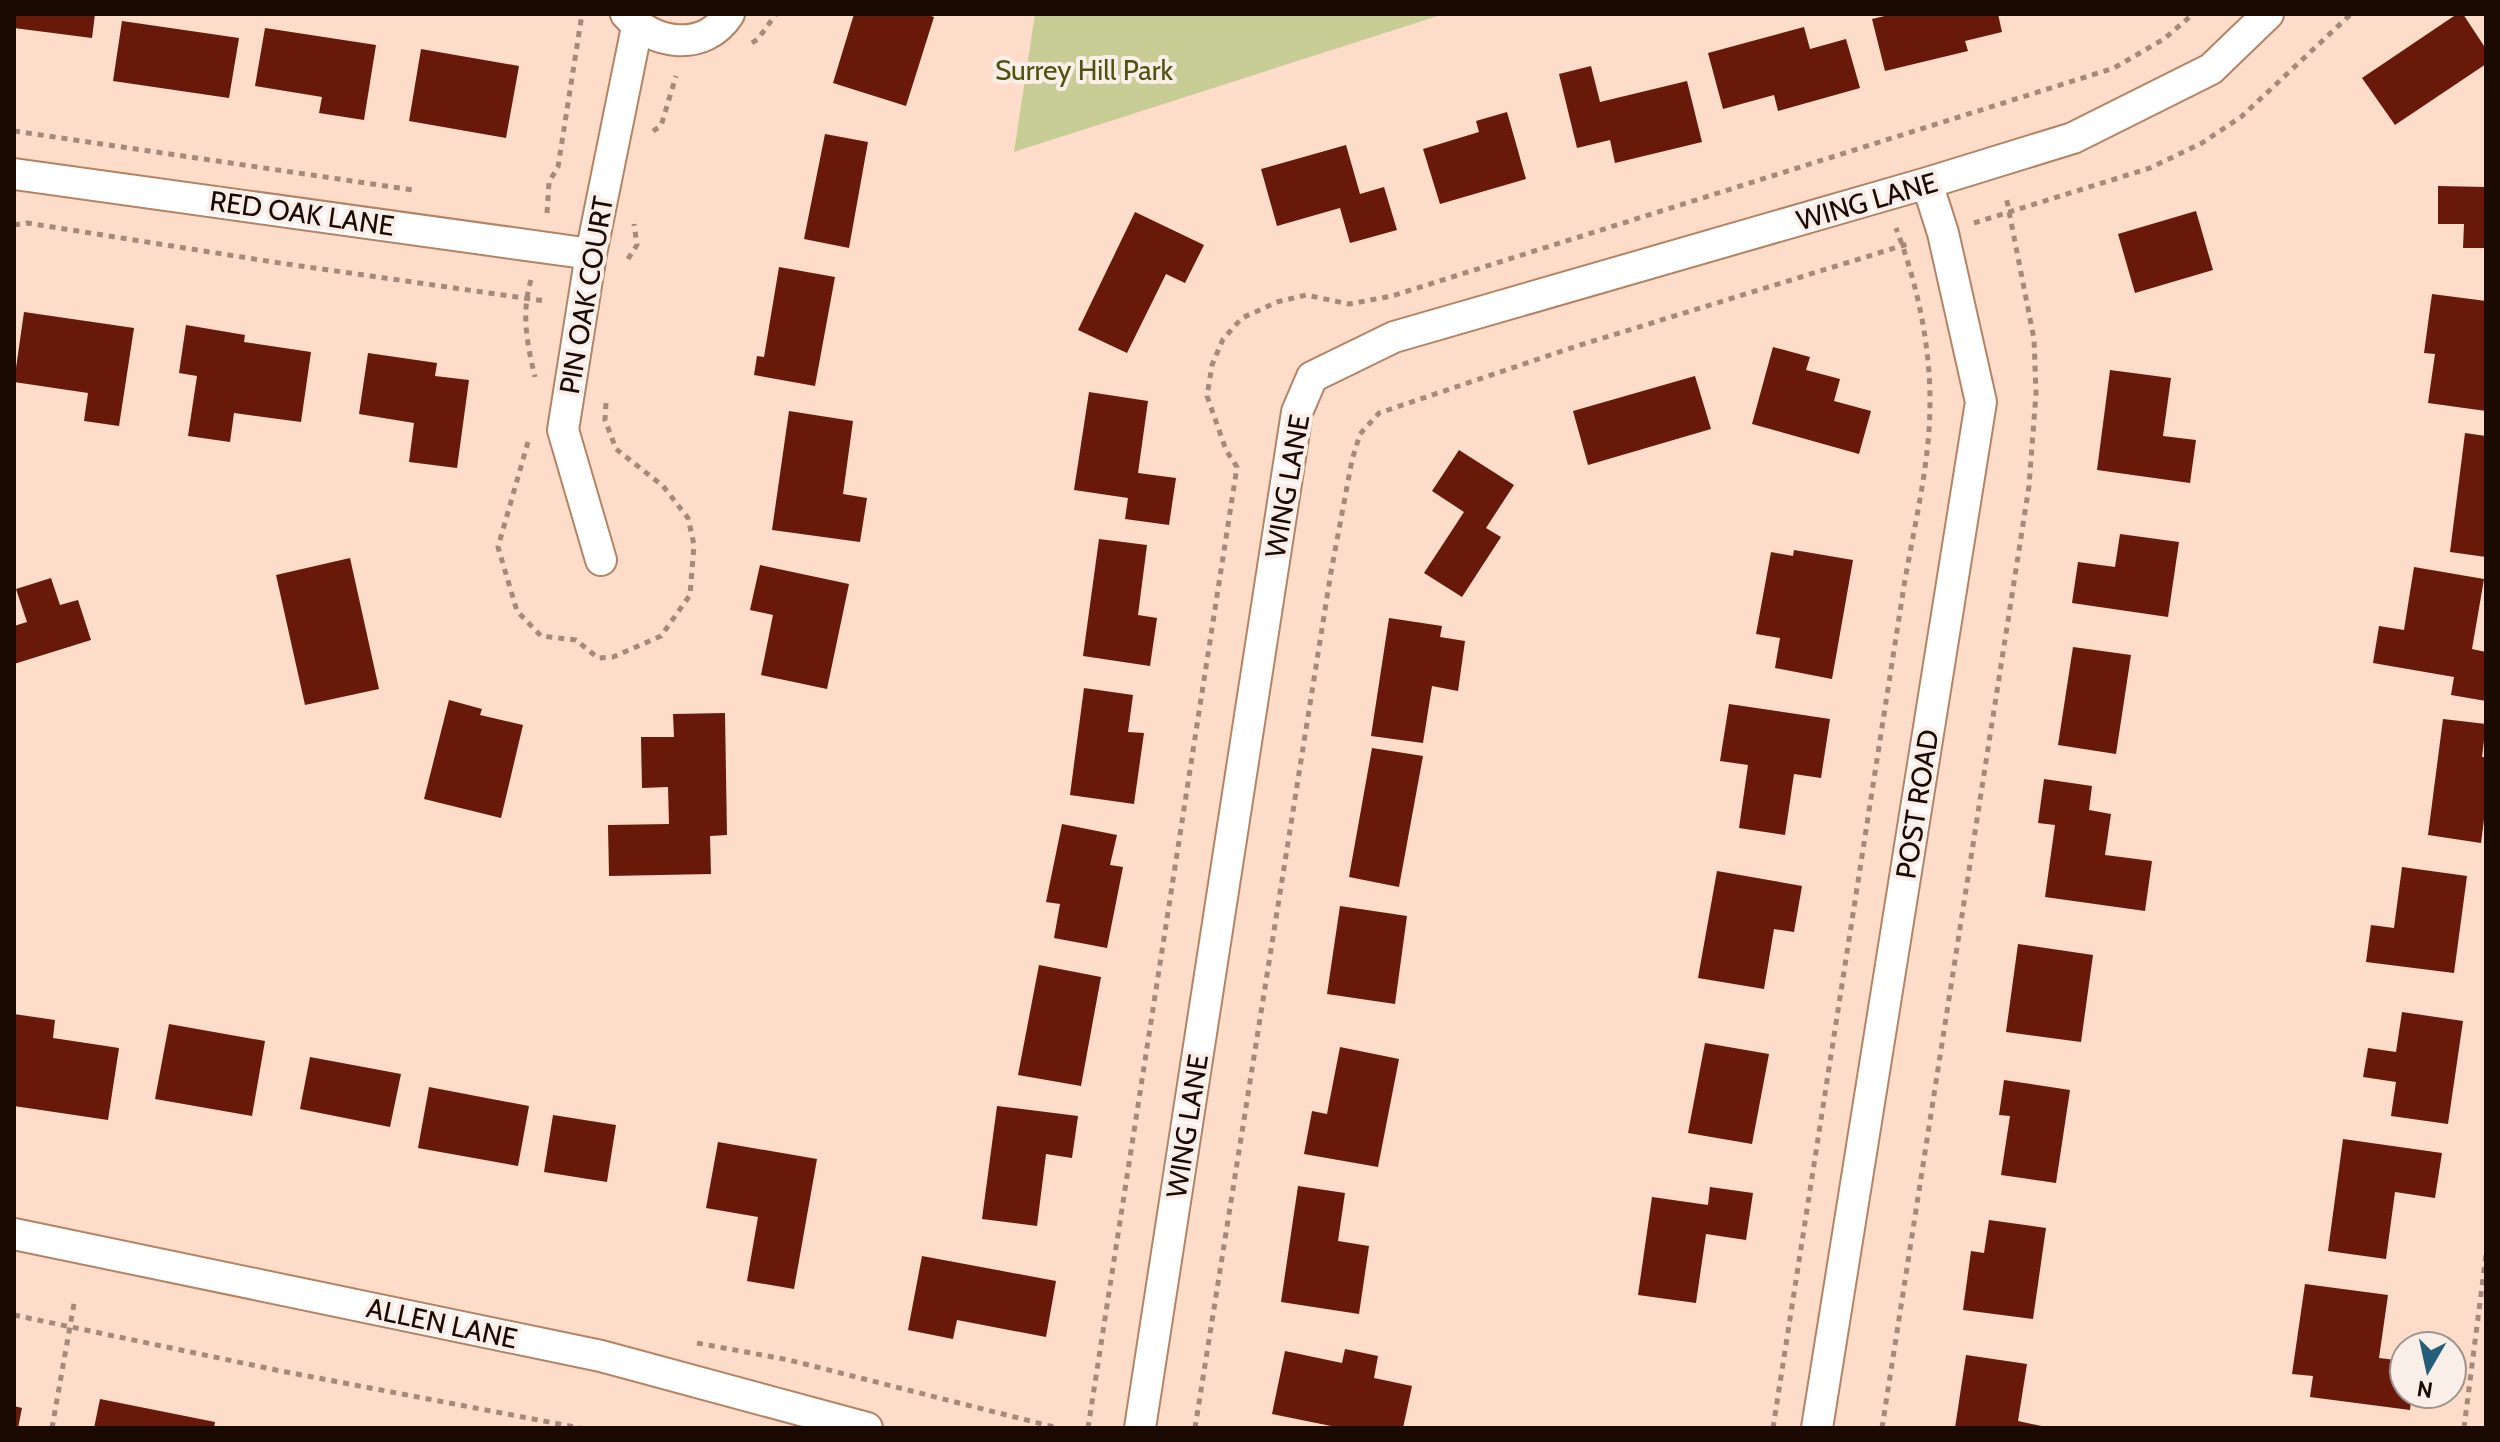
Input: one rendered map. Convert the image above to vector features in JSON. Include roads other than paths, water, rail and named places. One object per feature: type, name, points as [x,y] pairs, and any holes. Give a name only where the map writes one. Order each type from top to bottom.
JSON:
[{"type":"street","name":"PIN OAK COURT","points":[[601,560],[563,430],[632,20],[655,37],[674,41],[693,39],[711,32],[729,14]]},
{"type":"street","name":"WING LANE","points":[[1140,1428],[1297,412],[1312,377],[1394,337],[2073,138],[2211,69],[2268,14]]},
{"type":"street","name":"RED OAK LANE","points":[[14,174],[591,254]]},
{"type":"street","name":"POST ROAD","points":[[1817,1428],[1981,402],[1943,233],[1927,183]]},
{"type":"street","name":"ALLEN LANE","points":[[14,1234],[601,1356],[867,1428]]},
{"type":"park label","name":"Surrey Hill Park","points":[[1084,70]]}]
